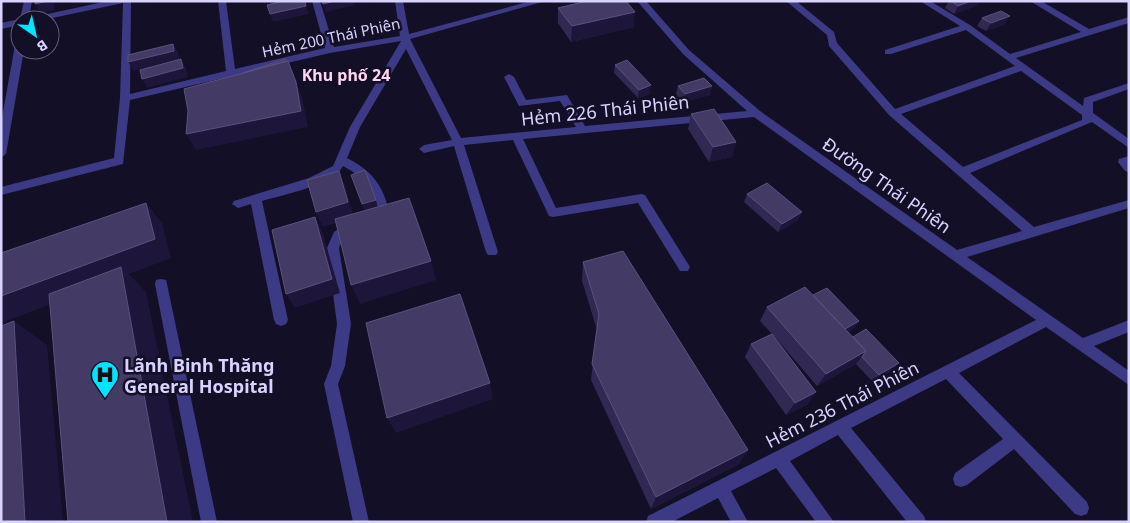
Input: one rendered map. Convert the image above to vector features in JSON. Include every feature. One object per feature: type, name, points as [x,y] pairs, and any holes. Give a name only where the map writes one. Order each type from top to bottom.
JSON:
[{"type":"street","points":[[60,14],[120,1]]},
{"type":"street","points":[[1,191],[119,161],[124,98],[127,1]]},
{"type":"street","points":[[222,1],[231,74]]},
{"type":"street","points":[[316,1],[330,50]]},
{"type":"street","points":[[399,1],[406,39],[458,142],[492,252]]},
{"type":"street","name":"Hẻm 200 Thái Phiên","points":[[124,98],[330,50],[406,39],[518,4],[542,1]]},
{"type":"street","name":"Đường Thái Phiên","points":[[641,1],[686,52],[756,113],[1129,379]]},
{"type":"street","points":[[790,1],[831,34],[832,44],[893,113],[1032,233]]},
{"type":"street","points":[[924,1],[967,27],[1129,144]]},
{"type":"street","points":[[1034,1],[1089,33]]},
{"type":"street","points":[[1010,58],[1129,20]]},
{"type":"street","points":[[888,52],[967,27]]},
{"type":"street","points":[[238,204],[256,200],[329,174],[337,168],[355,127],[406,39]]},
{"type":"street","points":[[1,154],[17,60]]},
{"type":"street","points":[[893,113],[1023,67]]},
{"type":"street","points":[[509,77],[523,104],[563,98],[582,129]]},
{"type":"street","points":[[961,172],[1087,122],[1088,100],[1129,86]]},
{"type":"street","name":"Hẻm 226 Thái Phiên","points":[[424,149],[458,142],[756,113]]},
{"type":"street","points":[[516,136],[553,213],[641,198],[684,267]]},
{"type":"street","points":[[341,160],[356,167],[372,179],[382,207],[375,214],[347,228],[338,235],[333,248],[344,324],[338,366],[331,384],[361,522]]},
{"type":"street","points":[[1129,160],[1123,162],[1129,168]]},
{"type":"street","points":[[256,200],[281,320]]},
{"type":"street","points":[[956,255],[1129,204]]},
{"type":"street","points":[[161,284],[209,522]]},
{"type":"street","name":"Hẻm 236 Thái Phiên","points":[[654,522],[1046,320]]},
{"type":"street","points":[[1082,345],[1129,326]]},
{"type":"street","points":[[948,371],[1081,508]]},
{"type":"street","points":[[840,426],[918,522]]},
{"type":"street","points":[[961,479],[1014,440]]},
{"type":"street","points":[[778,458],[826,522]]},
{"type":"street","points":[[721,488],[740,522]]},
{"type":"building","points":[[35,1],[48,1],[35,4]]},
{"type":"building","points":[[283,1],[305,1],[306,6],[270,14],[267,5]]},
{"type":"building","points":[[322,1],[334,1],[323,4]]},
{"type":"building","points":[[587,1],[626,1],[635,12],[572,26],[558,8]]},
{"type":"building","points":[[951,1],[971,1],[958,6]]},
{"type":"building","points":[[1001,11],[1010,16],[991,23],[982,18]]},
{"type":"building","points":[[173,44],[174,51],[128,62],[128,55]]},
{"type":"building","points":[[181,59],[183,68],[142,79],[140,70]]},
{"type":"building","points":[[285,59],[286,61],[243,73]]},
{"type":"building","points":[[627,60],[651,85],[639,90],[615,65]]},
{"type":"building","points":[[288,61],[296,82],[301,111],[186,134],[188,111],[184,89]]},
{"type":"building","points":[[704,78],[712,86],[685,94],[678,86]]},
{"type":"building","points":[[714,109],[736,142],[713,147],[691,114]]},
{"type":"building","points":[[365,170],[376,200],[362,204],[351,175]]},
{"type":"building","points":[[339,171],[348,202],[316,212],[307,180]]},
{"type":"building","points":[[767,183],[802,212],[782,224],[747,194]]},
{"type":"building","points":[[409,198],[431,261],[351,285],[335,219]]},
{"type":"building","points":[[146,203],[155,239],[1,296],[1,253]]},
{"type":"building","points":[[315,217],[332,279],[286,294],[272,230]]},
{"type":"building","points":[[623,251],[748,450],[656,497],[592,364],[599,314],[583,262]]},
{"type":"building","points":[[121,267],[167,522],[68,522],[49,294]]},
{"type":"building","points":[[805,287],[866,351],[826,374],[767,307]]},
{"type":"building","points":[[827,288],[859,321],[845,329],[813,295]]},
{"type":"building","points":[[460,294],[490,383],[387,418],[366,323]]},
{"type":"building","points":[[14,321],[25,522],[1,522],[1,326]]},
{"type":"building","points":[[866,329],[899,363],[879,375],[862,357],[866,351],[853,337]]},
{"type":"building","points":[[772,334],[816,392],[795,403],[751,344]]},
{"type":"place","name":"Lãnh Binh Thăng General Hospital","points":[[105,399]]},
{"type":"district","name":"Khu phố 24","points":[[346,75]]}]
